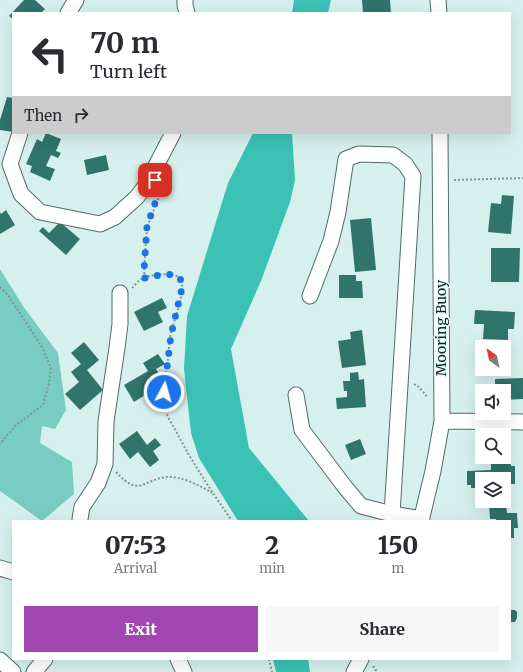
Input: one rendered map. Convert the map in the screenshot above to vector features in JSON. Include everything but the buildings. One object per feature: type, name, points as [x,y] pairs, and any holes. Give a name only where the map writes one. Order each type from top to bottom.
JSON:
[{"type":"street","points":[[69,12],[76,0]]},
{"type":"street","points":[[185,0],[187,12]]},
{"type":"street","points":[[438,0],[439,12]]},
{"type":"street","points":[[20,134],[10,164],[21,194],[40,212],[100,224],[115,217],[137,197],[146,185],[172,134]]},
{"type":"street","name":"Mooring Buoy","points":[[422,520],[434,471],[442,422],[440,134]]},
{"type":"street","points":[[310,296],[332,241],[346,159],[359,154],[393,155],[405,164],[413,176],[392,514]]},
{"type":"street","points":[[80,520],[82,507],[98,483],[105,464],[106,421],[120,324],[120,299]]},
{"type":"street","points":[[296,394],[302,430],[361,506],[422,520]]},
{"type":"street","points":[[442,422],[523,422]]},
{"type":"street","points":[[0,568],[12,572]]},
{"type":"street","points":[[0,660],[12,672]]},
{"type":"street","points":[[178,660],[184,672]]},
{"type":"street","points":[[354,672],[366,662]]},
{"type":"path","points":[[145,278],[144,271],[147,226],[159,192],[152,174]]},
{"type":"path","points":[[440,181],[523,178]]},
{"type":"path","points":[[120,299],[141,280],[149,276],[172,274],[176,275],[181,280],[182,288],[180,302],[171,335],[165,381],[164,404],[167,414],[184,446],[231,520]]},
{"type":"path","points":[[0,287],[8,295],[42,347],[51,368],[49,383],[43,405],[16,425],[0,444]]},
{"type":"path","points":[[400,377],[419,387],[429,400]]},
{"type":"path","points":[[105,464],[127,482],[138,486],[144,486],[162,478],[169,477],[195,485],[214,495]]},
{"type":"path","points":[[269,660],[272,672]]},
{"type":"path","points":[[366,662],[376,672]]},
{"type":"shaded area","points":[[294,0],[331,0],[328,12],[292,12]]},
{"type":"shaded area","points":[[252,134],[292,134],[295,180],[290,202],[261,281],[231,349],[249,448],[308,520],[237,520],[199,458],[191,433],[184,369],[187,316],[228,183]]},
{"type":"shaded area","points":[[0,269],[25,309],[58,353],[66,410],[55,429],[42,426],[40,443],[72,462],[74,494],[43,520],[41,520],[0,491]]},
{"type":"shaded area","points":[[273,660],[308,660],[310,672],[276,672]]},
{"type":"route","points":[[155,180],[159,192],[155,207],[147,226],[144,263],[145,278],[165,274],[176,275],[181,280],[182,288],[180,302],[173,323],[164,392]]}]
